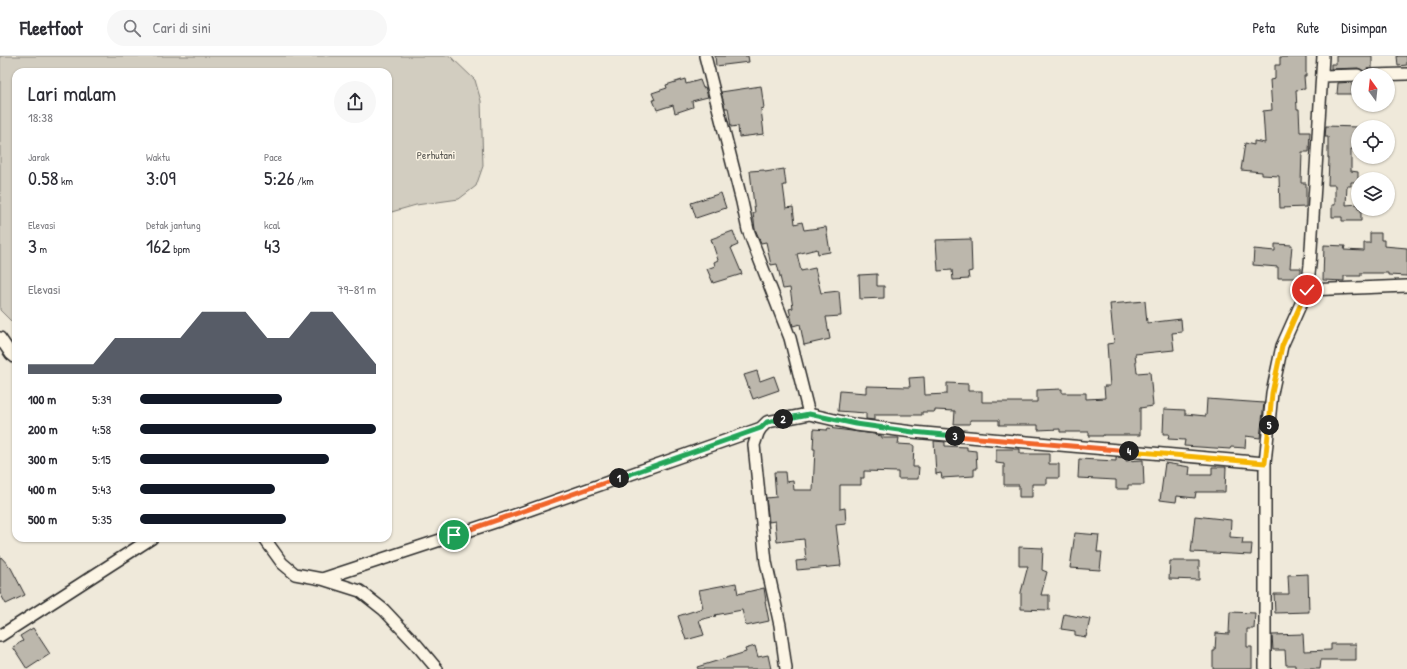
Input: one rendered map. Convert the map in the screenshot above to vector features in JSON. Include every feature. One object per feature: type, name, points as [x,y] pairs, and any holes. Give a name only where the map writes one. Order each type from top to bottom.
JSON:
[{"type":"street","points":[[705,56],[748,230],[790,338],[809,414]]},
{"type":"street","points":[[1265,669],[1265,463],[1272,393],[1282,346],[1307,290],[1310,265],[1323,56]]},
{"type":"street","points":[[1395,74],[1407,74]]},
{"type":"street","points":[[1322,76],[1351,75]]},
{"type":"street","points":[[1307,290],[1407,286]]},
{"type":"street","points":[[0,338],[12,355]]},
{"type":"street","points":[[786,669],[780,625],[766,562],[754,445],[761,428],[767,422],[809,414],[856,424],[913,432],[1265,463]]},
{"type":"street","points":[[322,579],[498,520],[761,428]]},
{"type":"street","points":[[0,636],[146,542]]},
{"type":"street","points":[[267,542],[282,563],[295,574],[322,579],[360,591],[384,610],[437,669]]},
{"type":"green space","name":"Perhutani","points":[[0,56],[450,56],[475,80],[481,101],[483,166],[476,186],[459,199],[416,205],[392,212],[392,68],[12,68],[12,322],[0,310]]},
{"type":"building","points":[[715,56],[748,56],[749,62],[716,66]]},
{"type":"building","points":[[1336,56],[1372,56],[1372,68],[1331,69],[1331,64],[1336,64]]},
{"type":"building","points":[[1397,56],[1407,56],[1407,65],[1398,66]]},
{"type":"building","points":[[1280,57],[1306,57],[1306,76],[1304,76],[1305,89],[1296,90],[1300,132],[1310,132],[1309,152],[1302,152],[1301,183],[1306,183],[1306,207],[1280,208],[1279,176],[1262,175],[1262,172],[1241,170],[1245,143],[1254,145],[1254,141],[1265,143],[1263,111],[1272,110],[1270,80],[1275,79],[1275,65],[1280,65]]},
{"type":"building","points":[[685,79],[686,84],[700,80],[703,88],[705,87],[708,97],[692,101],[693,107],[675,113],[673,105],[657,110],[652,93],[667,88],[666,85]]},
{"type":"building","points":[[1351,82],[1351,94],[1337,94],[1338,83]]},
{"type":"building","points":[[761,86],[764,108],[761,109],[764,134],[739,137],[738,126],[731,127],[728,108],[725,108],[721,92]]},
{"type":"building","points":[[1326,126],[1351,127],[1351,171],[1358,172],[1351,172],[1351,186],[1347,186],[1346,205],[1351,205],[1351,216],[1361,216],[1361,221],[1342,221],[1342,217],[1332,217],[1332,205],[1335,205],[1335,185],[1328,185],[1328,137],[1325,137]]},
{"type":"building","points":[[784,169],[786,185],[783,185],[786,208],[793,207],[795,224],[802,222],[804,230],[826,227],[830,252],[818,254],[817,249],[797,254],[801,271],[815,268],[821,293],[839,291],[841,316],[826,317],[830,339],[804,345],[800,324],[793,326],[789,309],[793,308],[790,288],[783,289],[777,264],[771,265],[766,242],[761,243],[755,229],[753,213],[755,213],[750,171],[764,170],[765,172]]},
{"type":"building","points":[[721,193],[726,208],[696,218],[691,203]]},
{"type":"building","points":[[733,231],[738,245],[731,248],[742,274],[713,283],[707,269],[715,266],[714,262],[718,260],[711,239]]},
{"type":"building","points":[[1370,233],[1381,233],[1381,240],[1384,240],[1384,246],[1407,248],[1407,276],[1388,275],[1388,273],[1361,273],[1361,276],[1344,276],[1344,281],[1323,280],[1324,245],[1345,246],[1344,250],[1364,251],[1364,243],[1370,243]]},
{"type":"building","points":[[971,239],[972,271],[968,272],[969,279],[953,280],[952,270],[938,271],[936,240]]},
{"type":"building","points":[[1275,244],[1292,245],[1290,268],[1301,268],[1301,278],[1278,278],[1278,267],[1253,265],[1254,249],[1275,251]]},
{"type":"building","points":[[877,274],[877,286],[884,286],[884,298],[860,299],[859,275]]},
{"type":"building","points":[[1145,301],[1147,323],[1181,319],[1182,332],[1172,333],[1174,350],[1135,354],[1137,373],[1150,372],[1153,406],[1140,408],[1140,435],[1089,436],[1089,432],[1060,432],[1060,429],[1038,430],[1038,425],[999,425],[999,420],[970,420],[970,424],[954,424],[955,411],[935,410],[935,412],[922,412],[922,415],[874,415],[874,420],[866,419],[866,413],[838,411],[840,391],[866,393],[866,386],[910,387],[909,378],[924,377],[925,395],[947,394],[947,383],[968,384],[968,391],[982,391],[982,402],[1037,402],[1037,390],[1062,389],[1062,393],[1086,393],[1086,399],[1105,398],[1104,386],[1110,386],[1107,344],[1114,343],[1110,304]]},
{"type":"building","points":[[757,371],[760,381],[774,376],[779,390],[753,399],[744,375]]},
{"type":"building","points":[[1207,399],[1264,403],[1260,438],[1246,436],[1245,448],[1231,447],[1230,449],[1184,446],[1185,440],[1168,439],[1169,434],[1163,434],[1164,409],[1185,410],[1185,414],[1206,416]]},
{"type":"building","points":[[828,428],[875,434],[882,436],[882,438],[899,438],[898,444],[914,445],[913,467],[919,467],[918,479],[898,479],[898,472],[864,471],[864,478],[861,478],[861,485],[840,485],[840,509],[845,508],[846,524],[836,525],[841,566],[797,570],[796,561],[806,560],[804,539],[777,542],[775,521],[769,522],[766,498],[776,497],[774,472],[785,472],[786,482],[793,481],[794,490],[813,490],[815,449],[813,449],[814,429],[827,430]]},
{"type":"building","points":[[934,441],[945,442],[945,446],[967,447],[967,450],[976,451],[977,469],[974,469],[974,476],[942,478],[941,473],[936,474]]},
{"type":"building","points":[[996,449],[1020,449],[1020,454],[1049,454],[1049,464],[1059,464],[1059,478],[1047,478],[1047,484],[1032,484],[1032,497],[1019,497],[1019,485],[1004,485],[1004,464],[996,463]]},
{"type":"building","points":[[1116,457],[1126,458],[1126,461],[1143,460],[1144,485],[1128,485],[1128,489],[1116,489],[1116,480],[1078,478],[1079,459],[1116,461]]},
{"type":"building","points":[[1165,463],[1190,467],[1189,475],[1212,475],[1212,467],[1226,467],[1225,492],[1196,492],[1195,498],[1177,496],[1176,502],[1160,500]]},
{"type":"building","points":[[1195,516],[1231,520],[1230,537],[1243,538],[1242,544],[1252,544],[1251,555],[1191,552]]},
{"type":"building","points":[[1075,533],[1099,535],[1097,552],[1102,552],[1100,570],[1070,568]]},
{"type":"building","points":[[1019,547],[1043,548],[1042,570],[1047,572],[1041,595],[1049,595],[1049,610],[1021,609],[1021,592],[1028,566],[1019,566]]},
{"type":"building","points":[[0,556],[11,568],[25,595],[6,604],[0,593]]},
{"type":"building","points":[[1170,561],[1199,561],[1199,580],[1169,579]]},
{"type":"building","points":[[1308,574],[1309,612],[1275,613],[1274,594],[1289,594],[1288,575]]},
{"type":"building","points":[[736,583],[738,594],[764,588],[769,621],[746,626],[742,610],[715,615],[716,616],[699,620],[704,635],[686,640],[678,616],[703,608],[699,590]]},
{"type":"building","points":[[1230,612],[1255,613],[1254,629],[1247,629],[1247,647],[1252,647],[1252,669],[1213,669],[1213,651],[1215,651],[1216,633],[1229,634]]},
{"type":"building","points":[[1064,614],[1090,619],[1086,637],[1075,635],[1075,631],[1061,629]]},
{"type":"building","points":[[33,628],[50,654],[27,669],[13,647],[23,641],[20,636]]},
{"type":"building","points":[[1303,634],[1304,651],[1331,650],[1331,644],[1356,644],[1356,660],[1321,660],[1320,669],[1295,669],[1295,665],[1286,665],[1285,650],[1273,650],[1272,635]]},
{"type":"building","points":[[755,646],[758,657],[768,655],[771,669],[698,669],[697,667],[746,652],[745,649]]},
{"type":"route","points":[[454,535],[761,428],[767,422],[809,414],[856,424],[913,432],[1265,463],[1272,393],[1282,346],[1307,290]]}]
